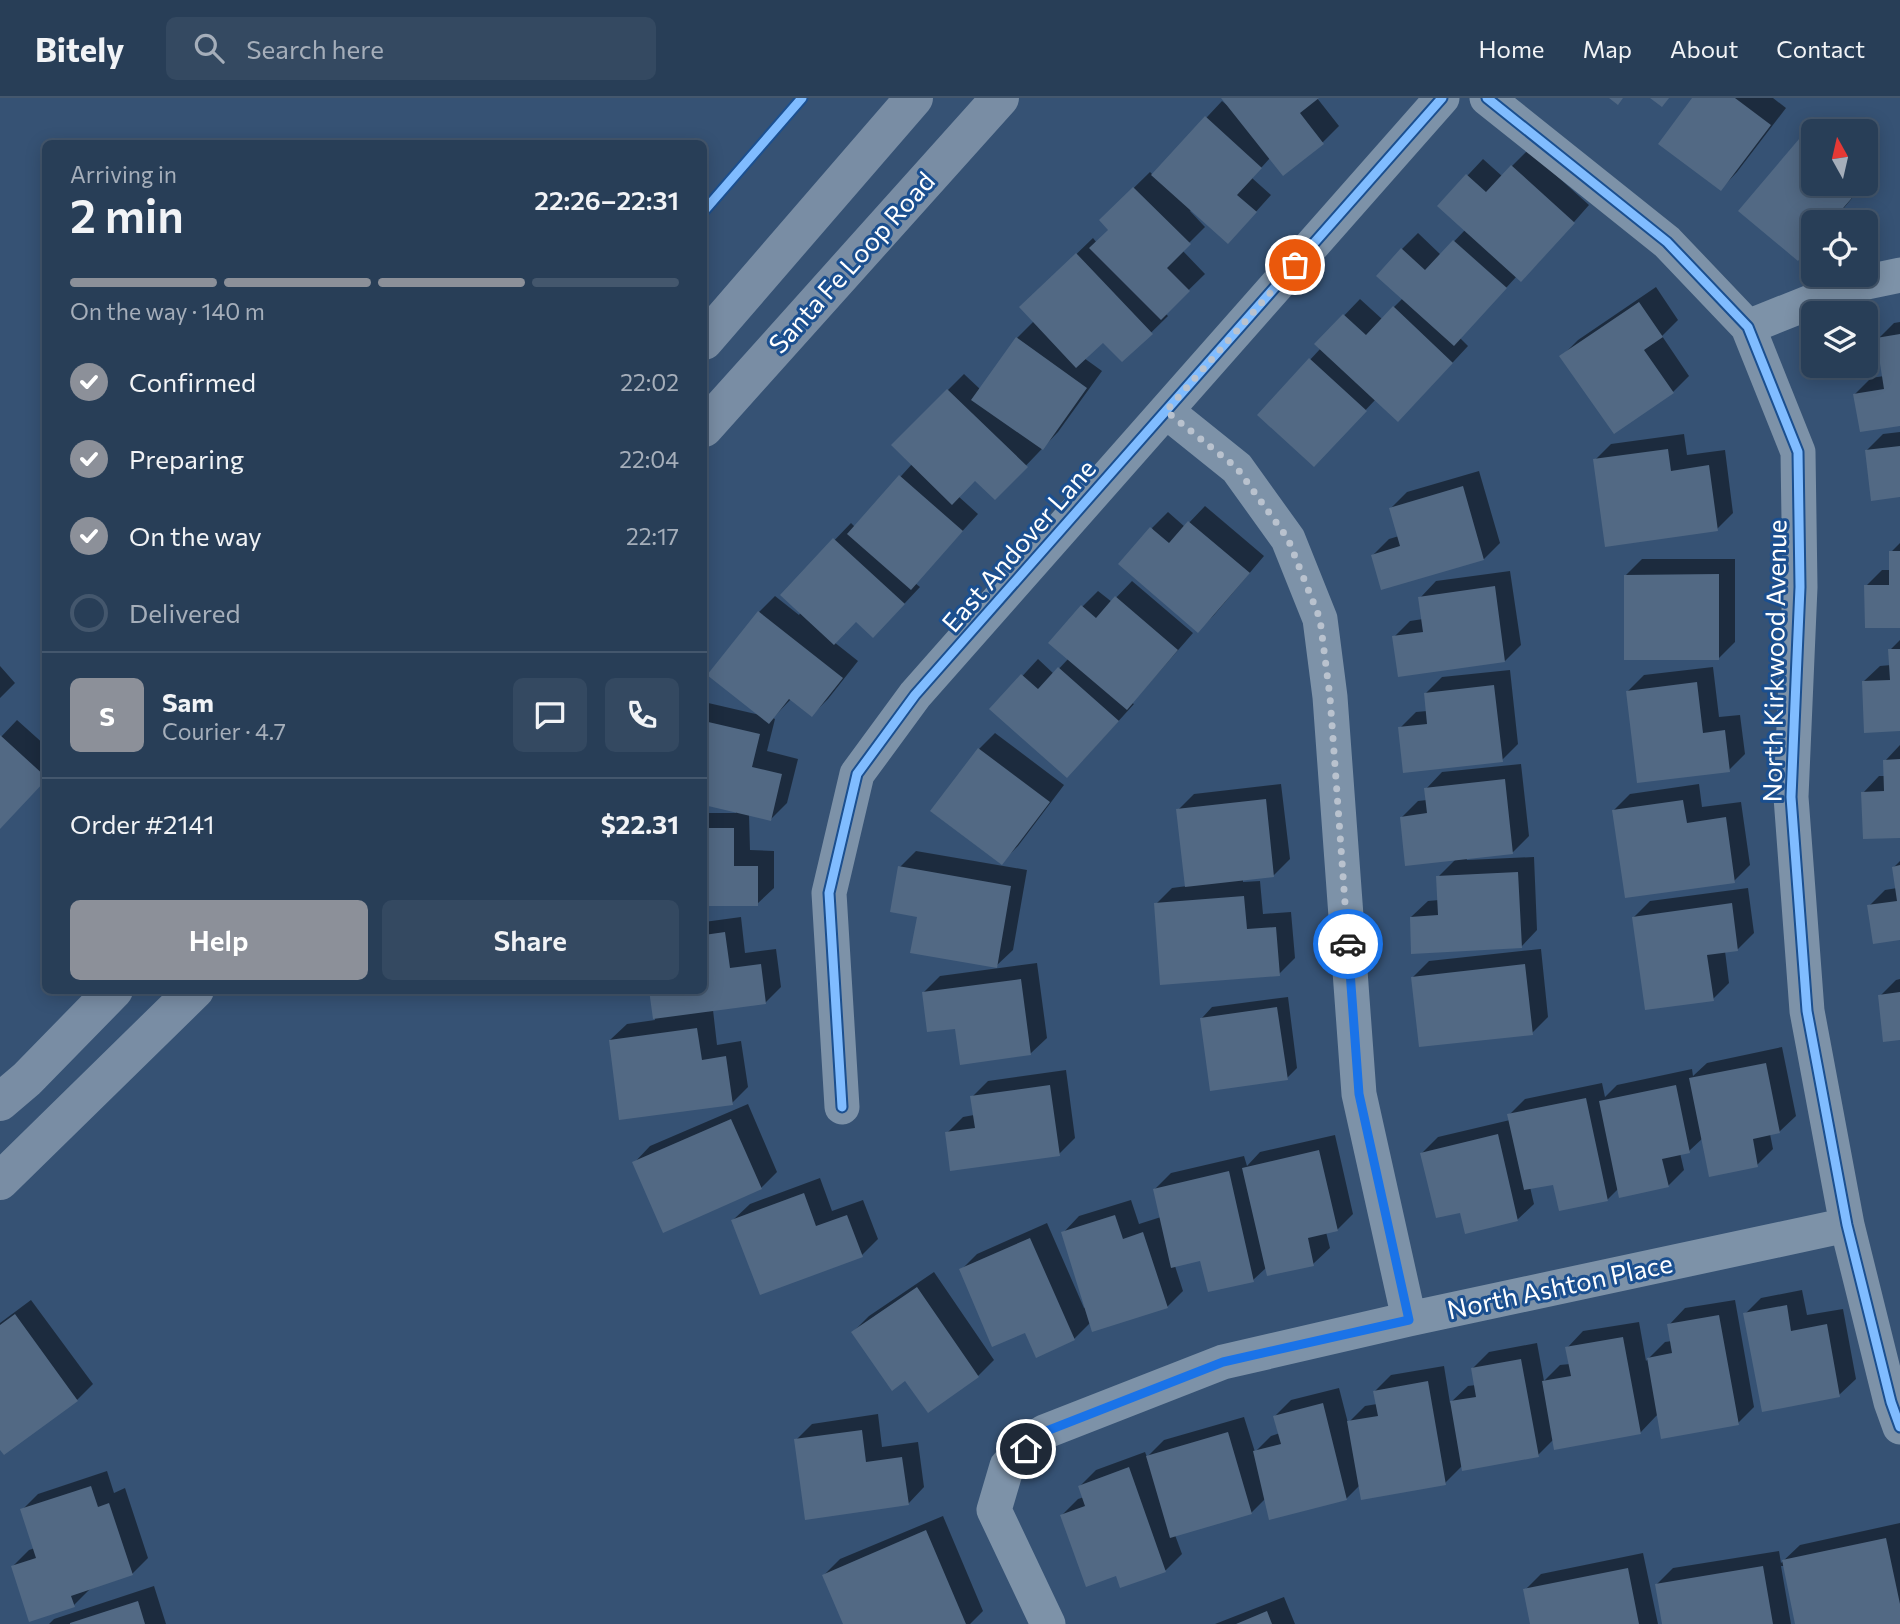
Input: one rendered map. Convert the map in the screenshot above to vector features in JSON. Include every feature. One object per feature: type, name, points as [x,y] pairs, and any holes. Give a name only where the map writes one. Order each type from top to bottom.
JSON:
[{"type":"main road","points":[[707,338],[915,98]]},
{"type":"main road","name":"Santa Fe Loop Road","points":[[707,425],[1000,98]]},
{"type":"main road","points":[[0,1102],[27,1079],[110,994]]},
{"type":"main road","points":[[0,1181],[191,994]]},
{"type":"street","name":"East Andover Lane","points":[[842,1107],[829,893],[858,774],[915,695],[1442,98]]},
{"type":"street","name":"North Kirkwood Avenue","points":[[1487,98],[1667,242],[1748,327],[1798,452],[1800,587],[1791,797],[1807,1011],[1847,1225],[1891,1402],[1900,1427]]},
{"type":"street","points":[[1748,327],[1853,285],[1900,275]]},
{"type":"street","points":[[1166,411],[1237,468],[1288,539],[1320,619],[1330,697],[1359,1094],[1409,1320]]},
{"type":"street","name":"North Ashton Place","points":[[1048,1624],[994,1510],[1007,1465],[1044,1432],[1223,1362],[1847,1225]]},
{"type":"building","points":[[1221,98],[1319,98],[1300,113],[1324,144],[1283,176]]},
{"type":"building","points":[[1609,98],[1623,98],[1618,105]]},
{"type":"building","points":[[1650,98],[1669,98],[1662,107]]},
{"type":"building","points":[[1692,98],[1735,98],[1771,125],[1721,191],[1658,144]]},
{"type":"building","points":[[1205,116],[1262,168],[1237,195],[1257,212],[1228,244],[1151,175]]},
{"type":"building","points":[[1801,137],[1801,196],[1854,196],[1841,210],[1801,210],[1801,258],[1798,261],[1738,211]]},
{"type":"building","points":[[1511,165],[1575,223],[1521,282],[1437,206],[1466,174],[1486,192]]},
{"type":"building","points":[[1133,187],[1191,244],[1167,268],[1190,291],[1161,320],[1089,248],[1108,230],[1099,220]]},
{"type":"building","points":[[1453,240],[1507,288],[1454,346],[1376,276],[1401,248],[1425,270]]},
{"type":"building","points":[[1076,253],[1153,334],[1122,362],[1103,343],[1076,368],[1019,307]]},
{"type":"building","points":[[1639,302],[1663,337],[1644,350],[1674,393],[1614,434],[1559,356]]},
{"type":"building","points":[[1393,306],[1453,363],[1398,422],[1314,344],[1343,314],[1366,335]]},
{"type":"building","points":[[1900,334],[1900,426],[1860,432],[1853,394],[1884,389],[1878,338]]},
{"type":"building","points":[[1016,337],[1087,388],[1043,450],[971,400]]},
{"type":"building","points":[[1309,358],[1367,411],[1314,467],[1257,415]]},
{"type":"building","points":[[947,389],[1028,467],[995,500],[975,481],[952,505],[891,445]]},
{"type":"building","points":[[1900,446],[1900,497],[1871,501],[1865,450]]},
{"type":"building","points":[[1668,449],[1671,471],[1709,465],[1718,531],[1605,547],[1593,459]]},
{"type":"building","points":[[899,475],[963,531],[911,590],[847,534]]},
{"type":"building","points":[[1463,486],[1484,560],[1381,590],[1371,555],[1400,546],[1389,508]]},
{"type":"building","points":[[1188,521],[1250,573],[1198,633],[1118,564],[1150,527],[1169,543]]},
{"type":"building","points":[[833,538],[905,604],[873,638],[856,622],[834,645],[780,595]]},
{"type":"building","points":[[1889,551],[1900,551],[1900,628],[1865,628],[1864,585],[1889,585]]},
{"type":"building","points":[[1719,574],[1719,660],[1624,660],[1624,575]]},
{"type":"building","points":[[1495,586],[1505,662],[1398,677],[1392,636],[1423,632],[1418,597]]},
{"type":"building","points":[[1115,596],[1178,650],[1127,710],[1048,643],[1081,605],[1096,618]]},
{"type":"building","points":[[758,611],[843,678],[812,717],[789,699],[769,724],[707,675]]},
{"type":"building","points":[[1888,649],[1900,649],[1900,731],[1864,733],[1862,681],[1890,680]]},
{"type":"building","points":[[1058,667],[1119,721],[1067,778],[989,709],[1021,674],[1038,689]]},
{"type":"building","points":[[1697,682],[1703,733],[1725,730],[1730,772],[1637,783],[1626,691]]},
{"type":"building","points":[[1494,685],[1503,762],[1403,773],[1398,727],[1427,724],[1424,693]]},
{"type":"building","points":[[707,722],[760,734],[752,767],[782,774],[771,821],[707,806]]},
{"type":"building","points":[[0,735],[42,773],[42,784],[0,829]]},
{"type":"building","points":[[978,748],[1050,802],[1002,865],[930,811]]},
{"type":"building","points":[[1900,759],[1900,838],[1863,839],[1861,792],[1884,791],[1883,760]]},
{"type":"building","points":[[1505,779],[1513,854],[1405,866],[1400,817],[1427,813],[1424,788]]},
{"type":"building","points":[[1266,799],[1274,877],[1185,887],[1176,809]]},
{"type":"building","points":[[1683,800],[1687,823],[1726,817],[1735,883],[1625,898],[1612,810]]},
{"type":"building","points":[[707,828],[734,828],[734,866],[758,866],[758,906],[707,906]]},
{"type":"building","points":[[1900,865],[1900,940],[1873,944],[1867,905],[1897,901],[1892,867]]},
{"type":"building","points":[[898,866],[1011,886],[997,968],[910,953],[917,917],[890,912]]},
{"type":"building","points":[[1518,872],[1522,948],[1411,954],[1410,917],[1438,915],[1436,876]]},
{"type":"building","points":[[1244,896],[1247,929],[1276,927],[1280,976],[1160,985],[1154,903]]},
{"type":"building","points":[[1732,903],[1738,951],[1707,955],[1714,1001],[1645,1010],[1632,917]]},
{"type":"building","points":[[725,932],[730,968],[761,964],[766,1004],[653,1019],[650,994],[707,994],[707,935]]},
{"type":"building","points":[[1525,964],[1533,1035],[1419,1047],[1411,977]]},
{"type":"building","points":[[1021,979],[1031,1055],[960,1065],[955,1029],[927,1032],[922,992]]},
{"type":"building","points":[[1900,992],[1900,1040],[1883,1042],[1878,995]]},
{"type":"building","points":[[1277,1007],[1288,1080],[1210,1091],[1200,1018]]},
{"type":"building","points":[[697,1028],[702,1060],[726,1056],[733,1105],[619,1120],[609,1040]]},
{"type":"building","points":[[1766,1063],[1780,1133],[1753,1139],[1758,1167],[1709,1177],[1689,1078]]},
{"type":"building","points":[[1050,1085],[1060,1156],[950,1171],[945,1132],[975,1128],[970,1096]]},
{"type":"building","points":[[1676,1085],[1690,1153],[1662,1159],[1669,1187],[1619,1198],[1599,1101]]},
{"type":"building","points":[[1586,1098],[1608,1201],[1559,1211],[1553,1185],[1524,1190],[1507,1114]]},
{"type":"building","points":[[731,1119],[762,1189],[663,1233],[632,1162]]},
{"type":"building","points":[[1498,1134],[1518,1221],[1465,1234],[1460,1213],[1436,1218],[1420,1153]]},
{"type":"building","points":[[1319,1150],[1338,1231],[1308,1238],[1314,1266],[1267,1276],[1242,1168]]},
{"type":"building","points":[[1229,1171],[1254,1282],[1208,1292],[1200,1261],[1171,1268],[1153,1189]]},
{"type":"building","points":[[804,1193],[816,1226],[847,1215],[863,1257],[760,1295],[731,1220]]},
{"type":"building","points":[[1115,1215],[1123,1239],[1143,1232],[1168,1308],[1092,1332],[1061,1232]]},
{"type":"building","points":[[1030,1238],[1075,1340],[1036,1358],[1025,1333],[992,1347],[959,1269]]},
{"type":"building","points":[[917,1287],[979,1377],[928,1413],[905,1381],[892,1391],[851,1332]]},
{"type":"building","points":[[1787,1305],[1791,1331],[1827,1324],[1840,1397],[1762,1412],[1743,1313]]},
{"type":"building","points":[[15,1314],[78,1401],[4,1455],[0,1450],[0,1325]]},
{"type":"building","points":[[1719,1315],[1739,1425],[1661,1439],[1647,1358],[1672,1353],[1667,1324]]},
{"type":"building","points":[[1623,1337],[1641,1434],[1554,1450],[1542,1381],[1571,1376],[1565,1347]]},
{"type":"building","points":[[1521,1359],[1539,1457],[1462,1471],[1450,1401],[1476,1397],[1471,1368]]},
{"type":"building","points":[[1428,1381],[1446,1485],[1361,1500],[1347,1421],[1378,1416],[1373,1391]]},
{"type":"building","points":[[1323,1403],[1347,1500],[1269,1520],[1253,1451],[1281,1444],[1273,1416]]},
{"type":"building","points":[[862,1430],[866,1462],[902,1457],[909,1505],[805,1520],[794,1439]]},
{"type":"building","points":[[1228,1432],[1252,1514],[1170,1538],[1146,1456]]},
{"type":"building","points":[[1129,1467],[1166,1572],[1120,1588],[1116,1576],[1086,1587],[1060,1515],[1085,1506],[1078,1486]]},
{"type":"building","points":[[91,1486],[98,1507],[109,1503],[133,1575],[71,1596],[75,1607],[29,1622],[11,1566],[36,1558],[20,1509]]},
{"type":"building","points":[[926,1530],[966,1624],[843,1624],[822,1575]]},
{"type":"building","points":[[1886,1538],[1900,1604],[1900,1624],[1795,1624],[1782,1560]]},
{"type":"building","points":[[1763,1566],[1773,1624],[1662,1624],[1655,1584]]},
{"type":"building","points":[[1628,1568],[1639,1624],[1530,1624],[1523,1589]]},
{"type":"building","points":[[138,1601],[145,1624],[70,1624],[70,1623]]},
{"type":"building","points":[[1267,1611],[1272,1624],[1236,1624]]},
{"type":"cycle path","points":[[707,208],[802,98]]},
{"type":"cycle path","points":[[842,1107],[829,893],[857,774],[915,695],[1442,98]]},
{"type":"cycle path","points":[[1487,98],[1667,242],[1748,327],[1798,452],[1800,587],[1791,797],[1807,1011],[1847,1225],[1891,1402],[1900,1427]]},
{"type":"way so far","points":[[1295,265],[1166,411],[1237,468],[1288,539],[1320,619],[1330,697],[1348,944]]},
{"type":"route","points":[[1026,1449],[1044,1432],[1223,1362],[1409,1320],[1359,1094],[1348,944]]}]
